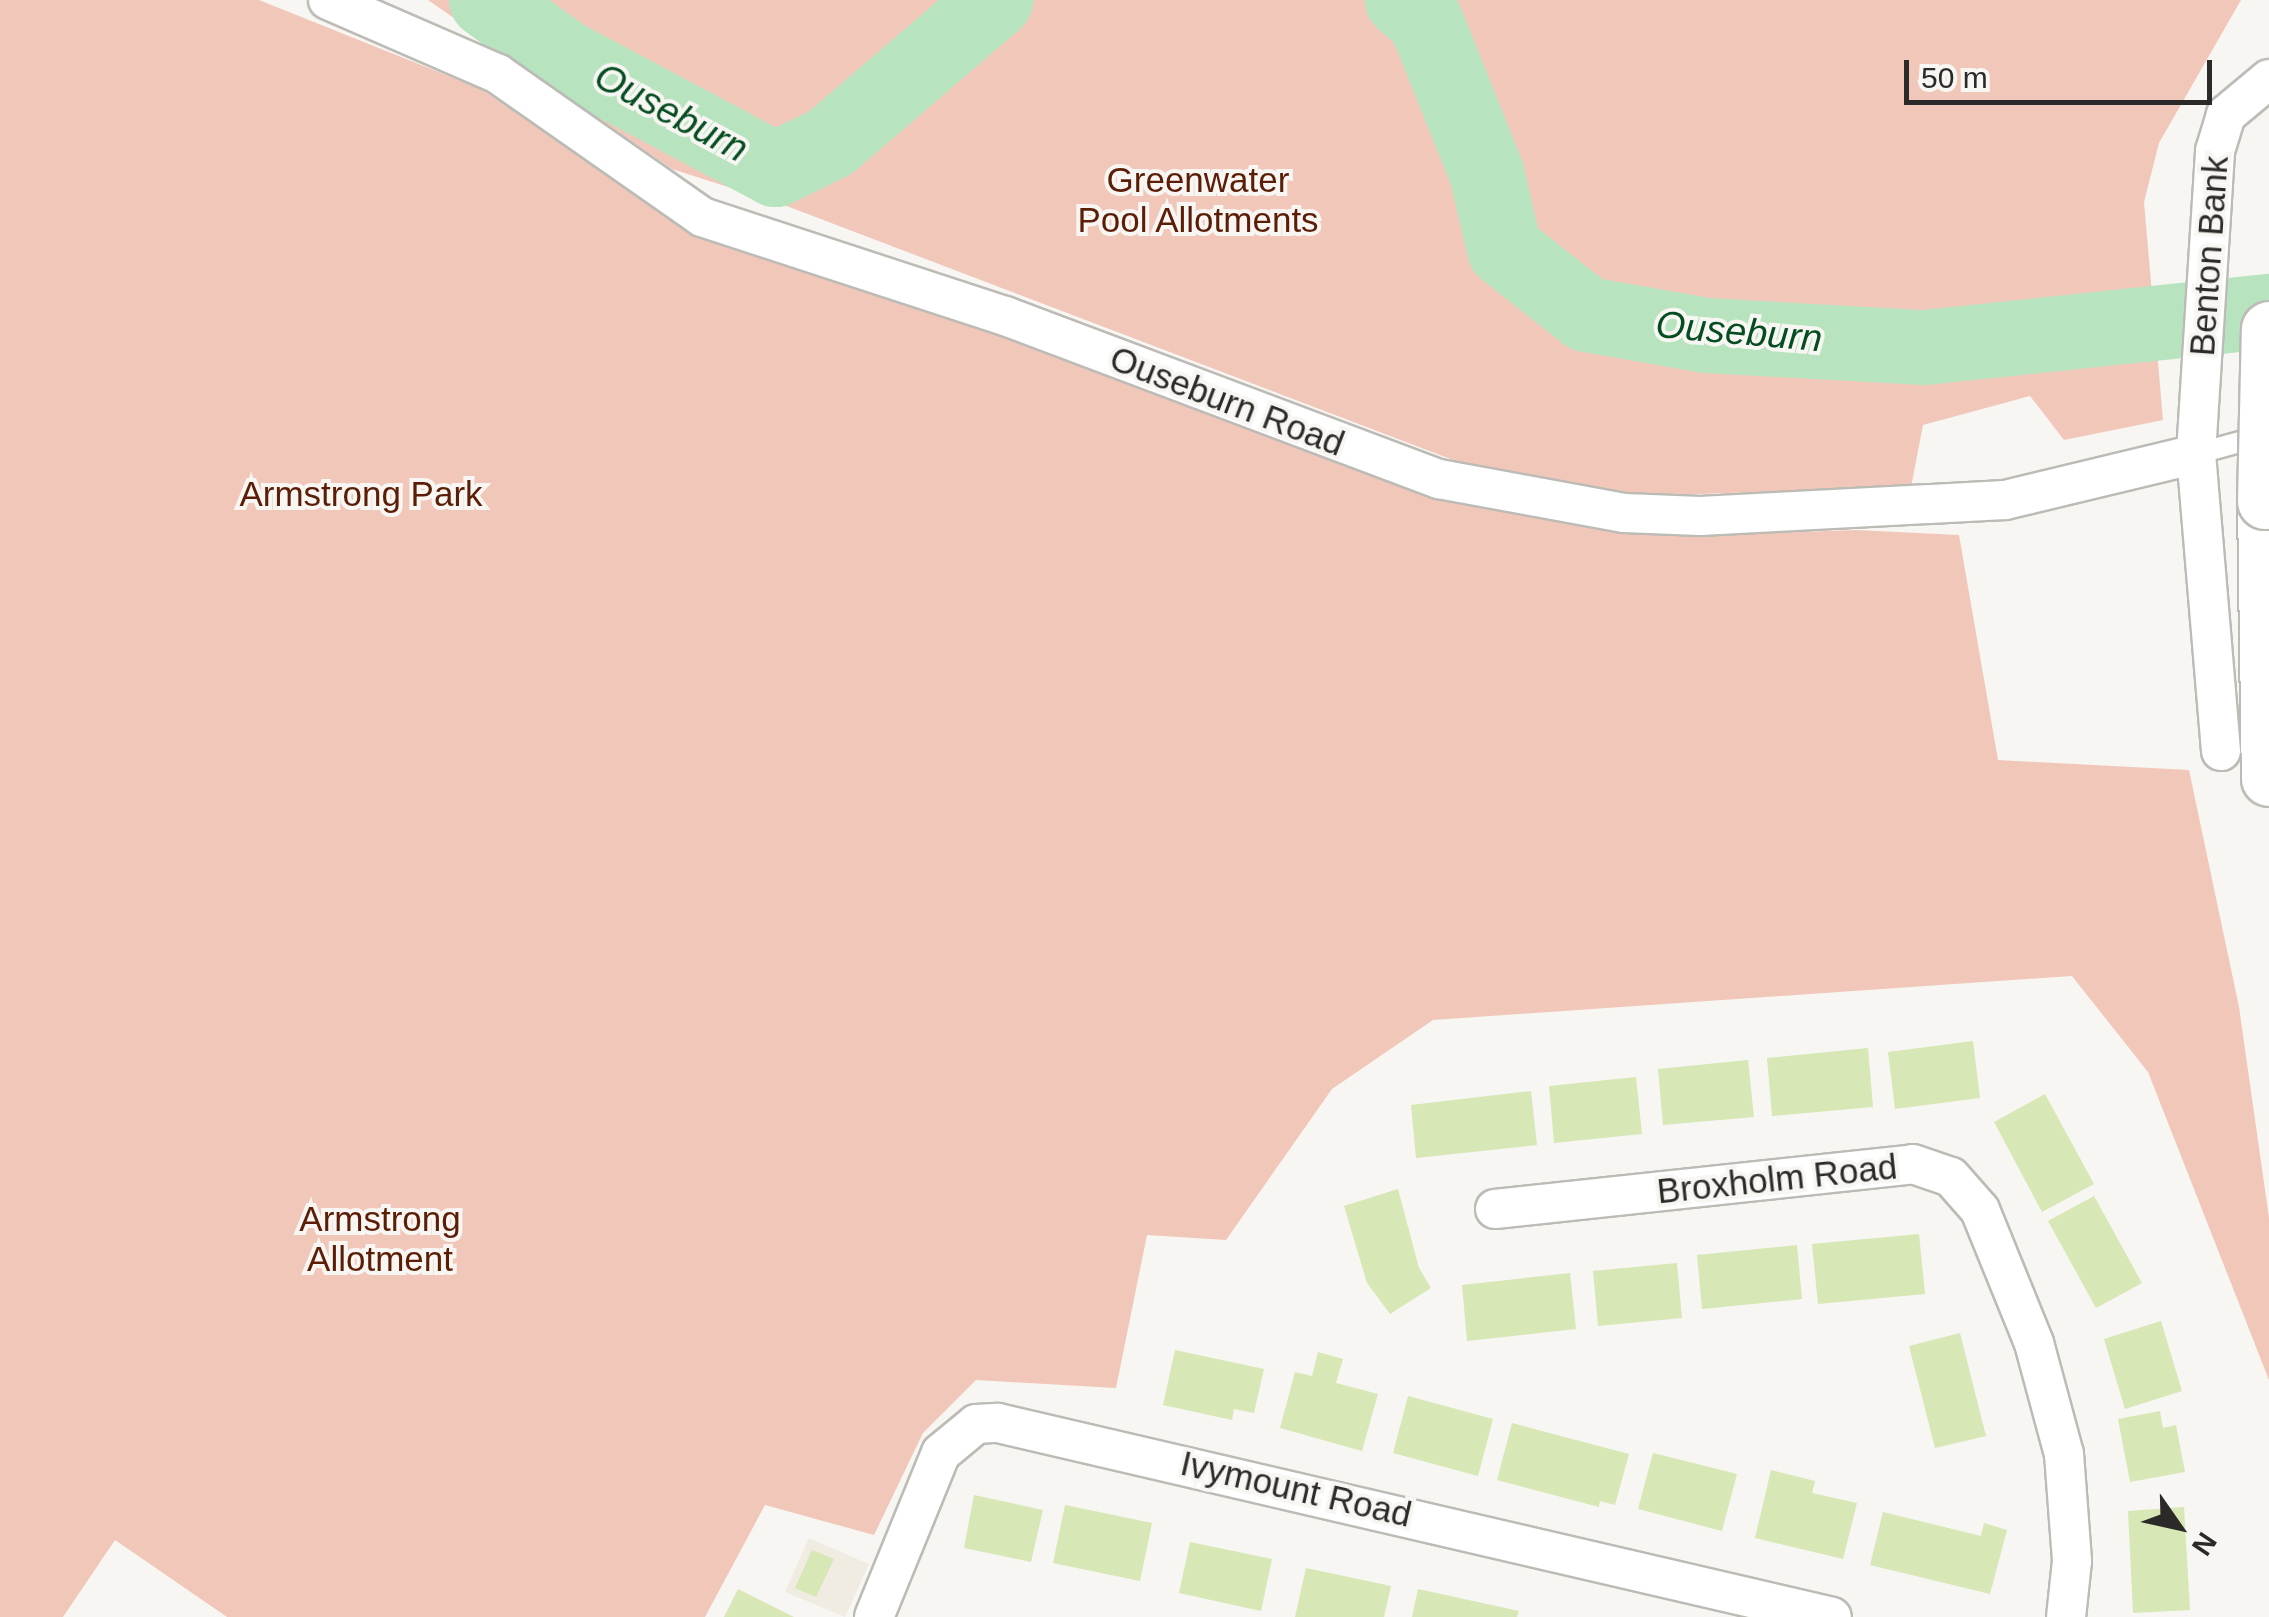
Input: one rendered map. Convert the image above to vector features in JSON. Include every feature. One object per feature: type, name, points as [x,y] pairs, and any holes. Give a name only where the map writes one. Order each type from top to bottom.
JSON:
[{"type":"highway","points":[[2269,329],[2264,502],[2269,778]]},
{"type":"street","name":"Ouseburn Road","points":[[328,0],[498,74],[702,217],[1023,322],[1439,479],[1624,513],[1700,516],[2005,500],[2196,454]]},
{"type":"street","name":"Benton Bank","points":[[2221,751],[2196,454],[2199,393],[2219,131],[2243,96],[2269,79]]},
{"type":"street","name":"Broxholm Road","points":[[1495,1209],[1913,1164],[1951,1177],[1980,1210],[2034,1343],[2064,1454],[2072,1561],[2066,1617]]},
{"type":"street","name":"Ivymount Road","points":[[874,1617],[942,1453],[976,1424],[998,1423],[1832,1617]]},
{"type":"lane","points":[[2196,454],[2269,434]]},
{"type":"shaded area","points":[[809,1538],[869,1564],[845,1617],[785,1592]]},
{"type":"green space","points":[[0,0],[259,0],[481,89],[679,223],[1080,357],[1428,489],[1515,512],[1681,536],[1856,530],[1959,535],[1998,760],[2189,770],[2239,1007],[2269,1218],[2269,1380],[2148,1072],[2072,976],[1433,1020],[1332,1089],[1226,1240],[1147,1235],[1116,1388],[976,1380],[923,1433],[874,1535],[765,1505],[705,1617],[227,1617],[115,1540],[63,1617],[0,1617]]},
{"type":"green space","name":"Greenwater Pool Allotments","points":[[428,0],[2241,0],[2159,143],[2144,202],[2163,420],[2064,440],[2030,396],[1923,425],[1911,487],[1639,496],[1495,476],[784,205],[672,169]]},
{"type":"building","points":[[1973,1041],[1980,1098],[1895,1109],[1888,1052]]},
{"type":"building","points":[[1868,1048],[1873,1107],[1772,1116],[1767,1058]]},
{"type":"building","points":[[1748,1060],[1754,1117],[1663,1125],[1658,1069]]},
{"type":"building","points":[[1636,1077],[1642,1134],[1554,1143],[1549,1086]]},
{"type":"building","points":[[1531,1091],[1537,1145],[1416,1158],[1411,1105]]},
{"type":"building","points":[[2045,1094],[2094,1184],[2042,1212],[1994,1122]]},
{"type":"building","points":[[1398,1189],[1419,1268],[1431,1288],[1390,1314],[1367,1283],[1344,1206]]},
{"type":"building","points":[[2094,1196],[2142,1283],[2096,1308],[2048,1221]]},
{"type":"building","points":[[1919,1234],[1925,1294],[1818,1304],[1812,1244]]},
{"type":"building","points":[[1797,1245],[1802,1299],[1702,1309],[1697,1255]]},
{"type":"building","points":[[1677,1263],[1682,1318],[1598,1326],[1593,1271]]},
{"type":"building","points":[[1570,1273],[1576,1329],[1467,1341],[1462,1285]]},
{"type":"building","points":[[2161,1321],[2182,1391],[2125,1409],[2104,1339]]},
{"type":"building","points":[[1960,1333],[1986,1436],[1935,1448],[1909,1346]]},
{"type":"building","points":[[1175,1350],[1264,1369],[1254,1413],[1234,1409],[1232,1420],[1163,1405]]},
{"type":"building","points":[[1318,1352],[1343,1359],[1336,1383],[1378,1394],[1362,1451],[1280,1428],[1295,1372],[1312,1376]]},
{"type":"building","points":[[1408,1396],[1493,1419],[1478,1476],[1393,1453]]},
{"type":"building","points":[[2160,1411],[2163,1428],[2176,1425],[2185,1472],[2130,1482],[2118,1419]]},
{"type":"building","points":[[1512,1423],[1629,1454],[1615,1505],[1600,1501],[1599,1507],[1497,1480]]},
{"type":"building","points":[[1653,1453],[1737,1474],[1722,1531],[1638,1509]]},
{"type":"building","points":[[1771,1470],[1815,1481],[1812,1493],[1857,1503],[1843,1559],[1755,1538]]},
{"type":"building","points":[[974,1495],[1043,1510],[1031,1562],[964,1548]]},
{"type":"building","points":[[1065,1505],[1152,1523],[1140,1581],[1053,1563]]},
{"type":"building","points":[[2184,1507],[2190,1610],[2133,1613],[2128,1511]]},
{"type":"building","points":[[1883,1512],[1981,1536],[1984,1523],[2007,1530],[1990,1594],[1870,1565]]},
{"type":"building","points":[[1190,1542],[1272,1559],[1261,1611],[1179,1593]]},
{"type":"building","points":[[812,1550],[834,1559],[816,1597],[795,1588]]},
{"type":"building","points":[[1306,1568],[1391,1586],[1384,1617],[1295,1617]]},
{"type":"building","points":[[738,1589],[794,1617],[724,1617]]},
{"type":"building","points":[[1418,1589],[1519,1611],[1517,1617],[1412,1617]]},
{"type":"waterway","name":"Ouseburn","points":[[486,0],[563,56],[775,169],[830,142],[995,0]]},
{"type":"waterway","name":"Ouseburn","points":[[1402,0],[1425,20],[1486,172],[1504,249],[1586,314],[1706,335],[1924,347],[2269,311]]},
{"type":"park label","name":"Armstrong Park","points":[[361,494]]},
{"type":"park label","name":"Armstrong Allotment","points":[[380,1239]]}]
